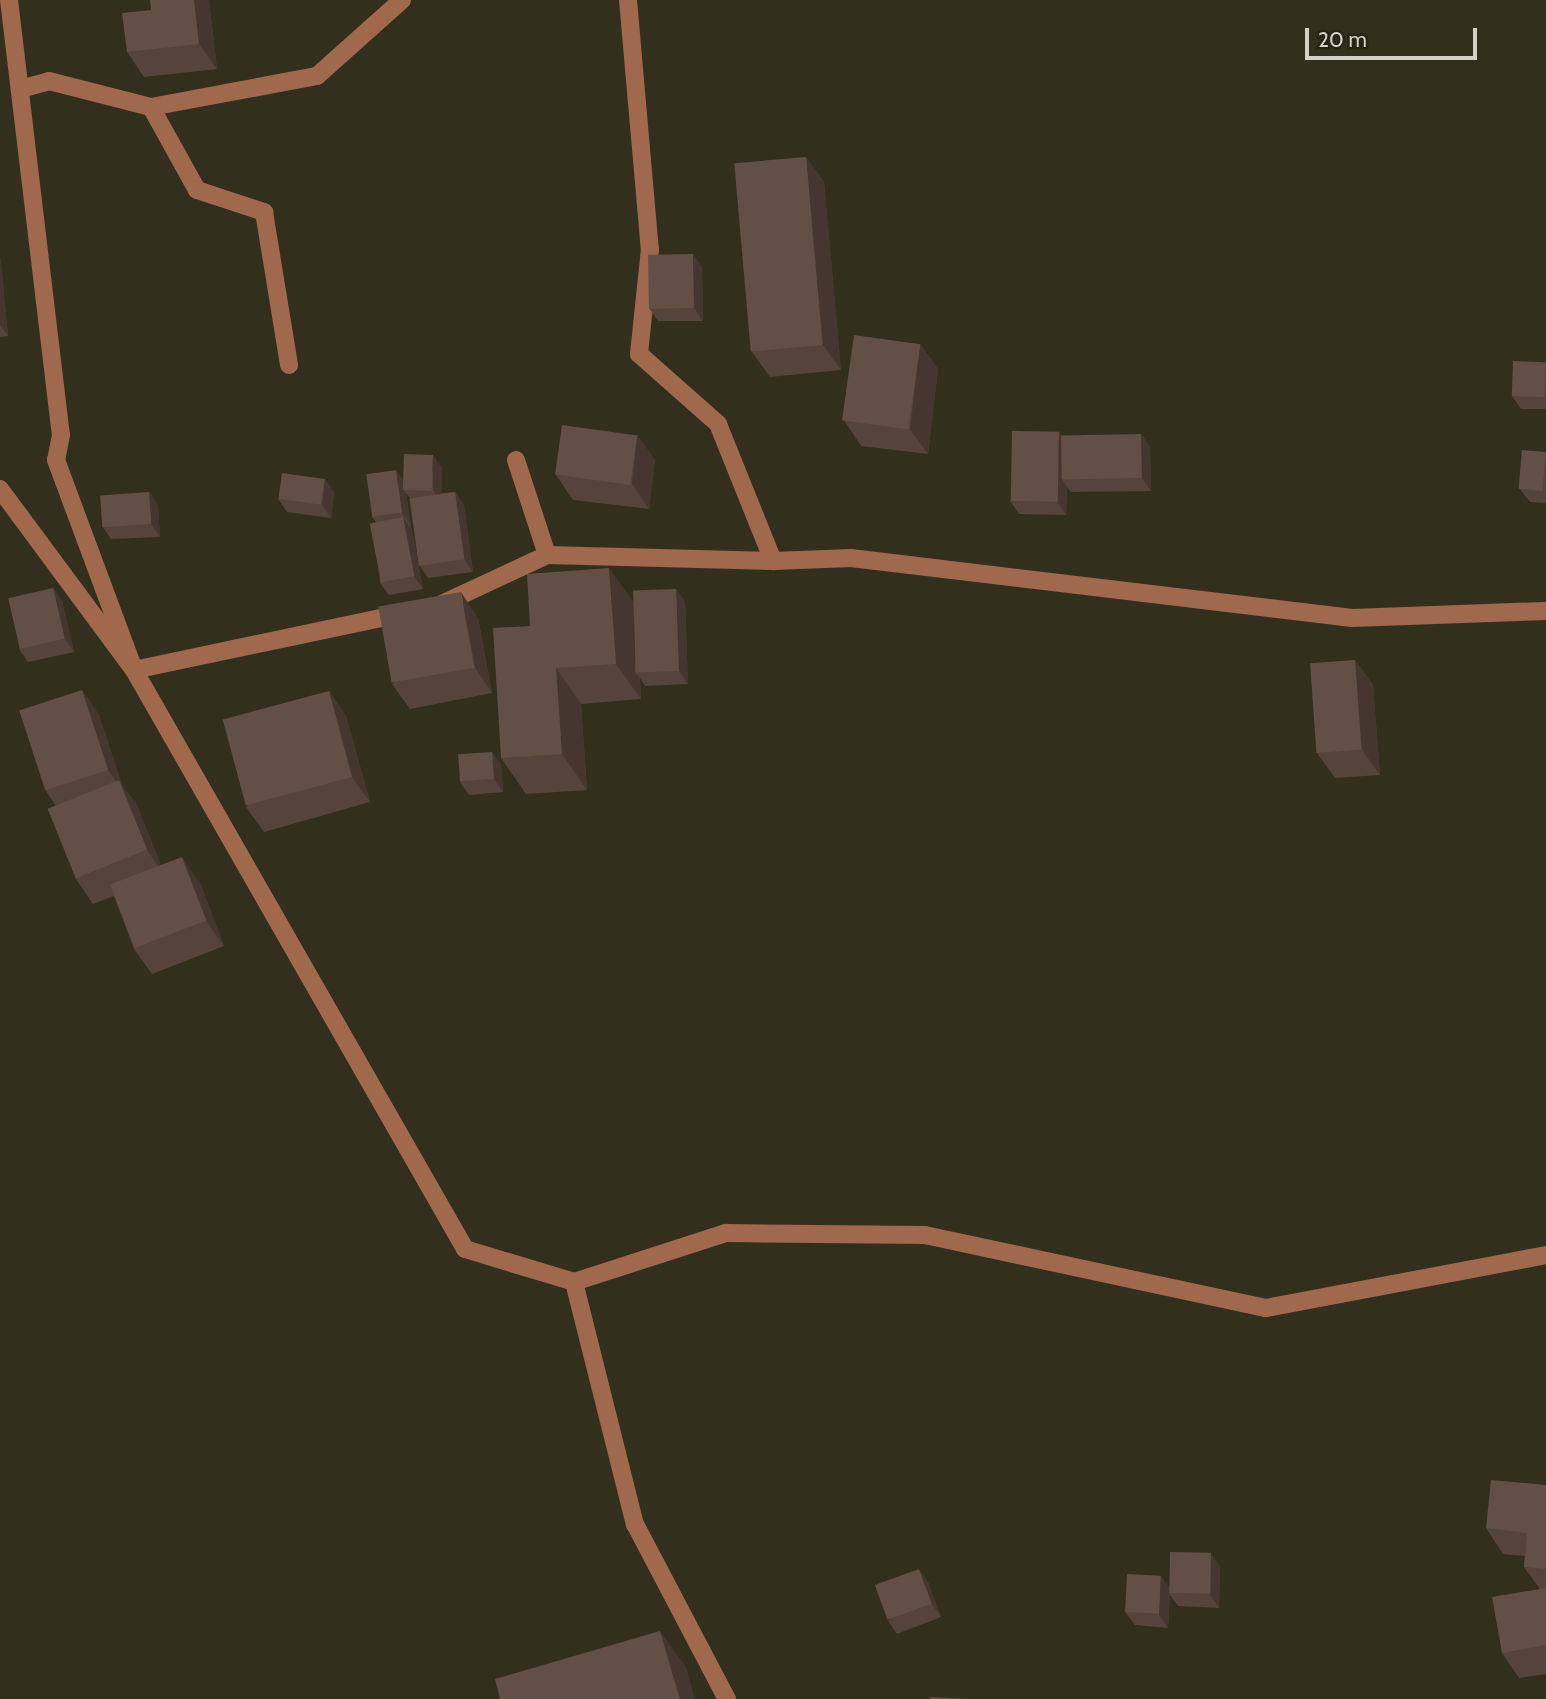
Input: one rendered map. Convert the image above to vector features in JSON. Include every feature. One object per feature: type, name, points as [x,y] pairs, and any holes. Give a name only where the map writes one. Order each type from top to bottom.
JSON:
[{"type":"street","points":[[9,0],[61,435],[55,460],[134,670]]},
{"type":"street","points":[[20,89],[48,81],[151,107],[317,76],[402,0]]},
{"type":"street","points":[[628,0],[650,249],[639,354],[718,424],[773,561]]},
{"type":"street","points":[[151,107],[197,190],[264,212],[289,365]]},
{"type":"street","points":[[516,460],[547,555]]},
{"type":"street","points":[[0,489],[134,670],[464,1249],[573,1282],[726,1233],[925,1235],[1266,1308],[1546,1255]]},
{"type":"street","points":[[134,670],[439,605],[547,555],[773,561],[851,558],[1352,618],[1546,611]]},
{"type":"street","points":[[573,1282],[635,1524],[727,1699]]},
{"type":"building","points":[[150,0],[194,0],[199,44],[127,52],[122,13],[151,10]]},
{"type":"building","points":[[806,157],[822,345],[751,352],[734,163]]},
{"type":"building","points":[[693,254],[694,308],[649,309],[648,255]]},
{"type":"building","points":[[854,335],[920,344],[908,429],[842,420]]},
{"type":"building","points":[[1513,361],[1546,362],[1545,397],[1512,396]]},
{"type":"building","points":[[562,425],[637,436],[630,485],[555,475]]},
{"type":"building","points":[[1012,431],[1059,432],[1058,502],[1011,501]]},
{"type":"building","points":[[1141,434],[1142,478],[1062,479],[1061,435]]},
{"type":"building","points":[[1522,450],[1546,452],[1543,491],[1519,489]]},
{"type":"building","points":[[404,454],[433,455],[432,491],[403,490]]},
{"type":"building","points":[[396,470],[402,513],[372,517],[366,474]]},
{"type":"building","points":[[282,473],[325,479],[321,505],[278,499]]},
{"type":"building","points":[[149,492],[151,524],[102,527],[100,495]]},
{"type":"building","points":[[455,492],[464,559],[419,566],[409,498]]},
{"type":"building","points":[[403,517],[414,576],[381,582],[370,523]]},
{"type":"building","points":[[609,568],[616,664],[556,668],[562,754],[501,758],[493,628],[530,626],[527,574]]},
{"type":"building","points":[[53,588],[65,639],[20,649],[8,598]]},
{"type":"building","points":[[676,589],[679,671],[636,672],[633,591]]},
{"type":"building","points":[[461,592],[474,668],[392,682],[378,607]]},
{"type":"building","points":[[1355,660],[1361,750],[1316,753],[1310,663]]},
{"type":"building","points":[[82,690],[108,770],[45,790],[19,710]]},
{"type":"building","points":[[329,691],[352,777],[246,805],[223,719]]},
{"type":"building","points":[[492,752],[494,779],[460,781],[458,754]]},
{"type":"building","points":[[119,780],[147,850],[76,878],[48,809]]},
{"type":"building","points":[[182,857],[206,920],[134,948],[110,885]]},
{"type":"building","points":[[1491,1480],[1546,1485],[1546,1569],[1524,1567],[1527,1533],[1486,1528]]},
{"type":"building","points":[[1170,1552],[1211,1553],[1210,1594],[1169,1593]]},
{"type":"building","points":[[919,1569],[932,1604],[887,1620],[875,1585]]},
{"type":"building","points":[[1127,1574],[1161,1576],[1159,1614],[1125,1612]]},
{"type":"building","points":[[1546,1588],[1546,1645],[1502,1653],[1492,1597]]},
{"type":"building","points":[[660,1631],[680,1699],[500,1699],[495,1679]]},
{"type":"building","points":[[930,1697],[971,1699],[930,1699]]}]
